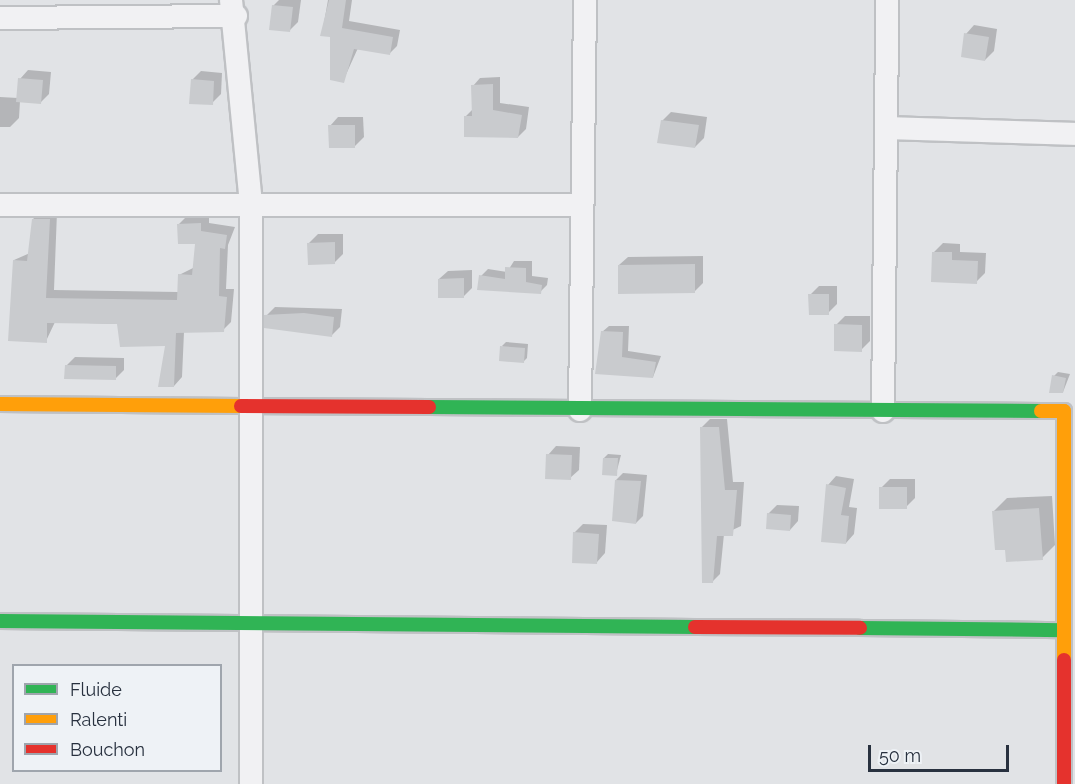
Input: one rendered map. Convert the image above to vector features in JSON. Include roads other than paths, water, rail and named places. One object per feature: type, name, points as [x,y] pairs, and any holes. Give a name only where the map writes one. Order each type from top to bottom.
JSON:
[{"type":"street","points":[[580,410],[585,0]]},
{"type":"street","points":[[883,411],[889,128],[887,0]]},
{"type":"street","points":[[0,18],[65,8],[234,8],[251,204],[251,784]]},
{"type":"street","points":[[889,128],[1075,134]]},
{"type":"street","points":[[0,205],[582,205]]},
{"type":"street","points":[[0,404],[251,409],[1064,411],[1064,630],[1069,692],[1064,784]]},
{"type":"street","points":[[0,621],[251,627],[1064,630]]}]
